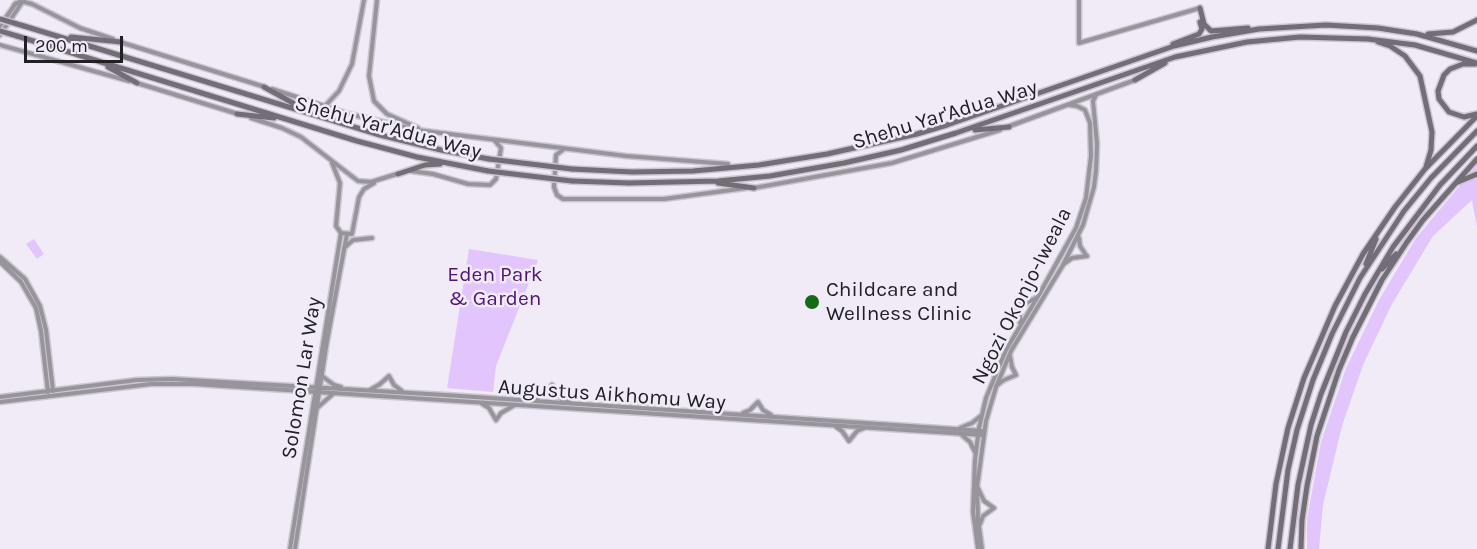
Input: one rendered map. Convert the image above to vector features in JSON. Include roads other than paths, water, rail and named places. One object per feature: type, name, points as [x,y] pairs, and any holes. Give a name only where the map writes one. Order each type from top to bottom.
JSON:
[{"type":"highway","points":[[1198,8],[1204,24],[1211,31],[1259,29]]},
{"type":"highway","points":[[1164,49],[1200,34],[1202,26],[1198,8]]},
{"type":"highway","name":"Shehu Yar'Adua Way","points":[[0,19],[407,142],[489,159],[572,169],[665,172],[759,165],[837,152],[917,134],[1164,49],[1212,37],[1259,29],[1301,25],[1344,25],[1417,34],[1477,51]]},
{"type":"highway","points":[[1417,34],[1453,32],[1477,20]]},
{"type":"highway","points":[[42,31],[121,42]]},
{"type":"highway","name":"Shehu Yar'Adua Way","points":[[0,33],[17,36],[384,148],[488,171],[572,180],[629,183],[702,182],[770,176],[844,163],[901,150],[956,133],[1175,57],[1224,46],[1272,39],[1322,37],[1368,39],[1415,45],[1477,63]]},
{"type":"highway","points":[[1368,39],[1398,51],[1410,60],[1420,76],[1432,132],[1431,150],[1425,169]]},
{"type":"highway","points":[[75,54],[107,66],[137,83]]},
{"type":"highway","points":[[1135,80],[1175,57]]},
{"type":"highway","points":[[1477,63],[1463,64],[1449,69],[1438,91],[1439,99],[1449,112],[1464,117],[1477,115]]},
{"type":"highway","points":[[264,87],[314,114]]},
{"type":"highway","points":[[237,114],[302,123]]},
{"type":"highway","points":[[1268,549],[1282,454],[1296,402],[1322,332],[1347,282],[1381,226],[1425,169],[1477,115]]},
{"type":"highway","points":[[956,133],[1009,127]]},
{"type":"highway","points":[[1360,278],[1404,211],[1431,178],[1477,131]]},
{"type":"highway","points":[[1290,549],[1295,503],[1305,451],[1321,394],[1346,332],[1373,279],[1414,217],[1477,146]]},
{"type":"highway","points":[[1373,279],[1477,159]]},
{"type":"highway","points":[[398,174],[431,164],[469,167]]},
{"type":"highway","points":[[728,164],[759,165]]},
{"type":"highway","points":[[1453,184],[1477,174]]},
{"type":"highway","points":[[702,182],[754,188]]},
{"type":"highway","points":[[1278,549],[1288,470],[1297,430],[1313,380],[1381,226]]},
{"type":"highway","points":[[1301,549],[1306,486],[1317,436],[1339,370],[1382,280],[1407,242]]},
{"type":"highway","points":[[1317,436],[1321,394]]},
{"type":"highway","points":[[1282,454],[1297,430]]},
{"type":"street","points":[[0,33],[21,0]]},
{"type":"street","points":[[0,26],[14,5],[21,0],[31,2],[80,28],[121,42],[395,126],[628,157],[728,164]]},
{"type":"street","points":[[325,106],[339,91],[352,64],[364,0]]},
{"type":"street","points":[[377,0],[369,76],[374,101],[387,114],[424,130]]},
{"type":"street","points":[[1079,0],[1079,42],[1198,8]]},
{"type":"street","points":[[0,45],[269,123],[309,142],[358,181],[367,183],[418,171],[468,184],[490,185],[496,179],[501,148],[493,140]]},
{"type":"street","points":[[564,149],[556,155],[554,187],[555,193],[563,199],[664,199],[807,180],[892,163],[1009,127],[1135,80]]},
{"type":"street","name":"Ngozi Okonjo-Iweala","points":[[980,549],[973,512],[976,454],[981,433],[996,387],[1011,352],[1063,265],[1083,225],[1095,179],[1097,144],[1093,101],[1099,93]]},
{"type":"street","name":"Ngozi Okonjo-Iweala","points":[[980,549],[977,484],[982,414],[999,364],[1076,228],[1089,184],[1091,150],[1089,118],[1081,108],[1069,105]]},
{"type":"street","points":[[395,126],[398,119]]},
{"type":"street","name":"Solomon Lar Way","points":[[320,375],[340,235],[336,226],[340,183],[330,160]]},
{"type":"street","name":"Solomon Lar Way","points":[[295,549],[317,390],[344,248],[362,191],[380,180]]},
{"type":"street","points":[[1063,265],[1072,258],[1087,256],[1080,246],[1080,232]]},
{"type":"street","points":[[340,235],[348,236]]},
{"type":"street","points":[[344,248],[353,240],[372,238]]},
{"type":"street","points":[[0,257],[25,279],[40,306],[46,330],[51,393]]},
{"type":"street","points":[[0,262],[21,282],[36,308],[51,393]]},
{"type":"street","points":[[1020,327],[1020,315],[1016,304],[1030,302],[1040,293]]},
{"type":"street","points":[[996,387],[1004,380],[1016,375],[1011,362],[1011,352]]},
{"type":"street","points":[[307,387],[320,375],[334,385],[348,389]]},
{"type":"street","points":[[369,390],[388,376],[403,392]]},
{"type":"street","points":[[0,397],[151,384],[239,385]]},
{"type":"street","points":[[532,401],[544,395],[552,384],[562,399],[575,404]]},
{"type":"street","name":"Augustus Aikhomu Way","points":[[239,385],[307,387],[335,393],[830,425],[958,431]]},
{"type":"street","name":"Augustus Aikhomu Way","points":[[239,385],[303,391],[348,389],[403,392],[774,416],[981,433]]},
{"type":"street","points":[[303,391],[308,394],[315,407],[335,393]]},
{"type":"street","points":[[0,402],[51,393]]},
{"type":"street","points":[[477,402],[489,408],[496,420],[507,408],[518,404]]},
{"type":"street","points":[[739,414],[750,410],[758,402],[766,412],[774,416]]},
{"type":"street","name":"Solomon Lar Way","points":[[290,549],[315,407]]},
{"type":"street","points":[[976,454],[970,442],[958,431],[982,414]]},
{"type":"street","points":[[830,425],[842,431],[849,441],[857,431],[867,427]]},
{"type":"street","points":[[977,484],[984,501],[994,508],[983,516],[979,528]]},
{"type":"place","name":"Childcare and Wellness Clinic","points":[[812,302]]},
{"type":"park label","name":"Eden Park & Garden","points":[[495,287]]}]
